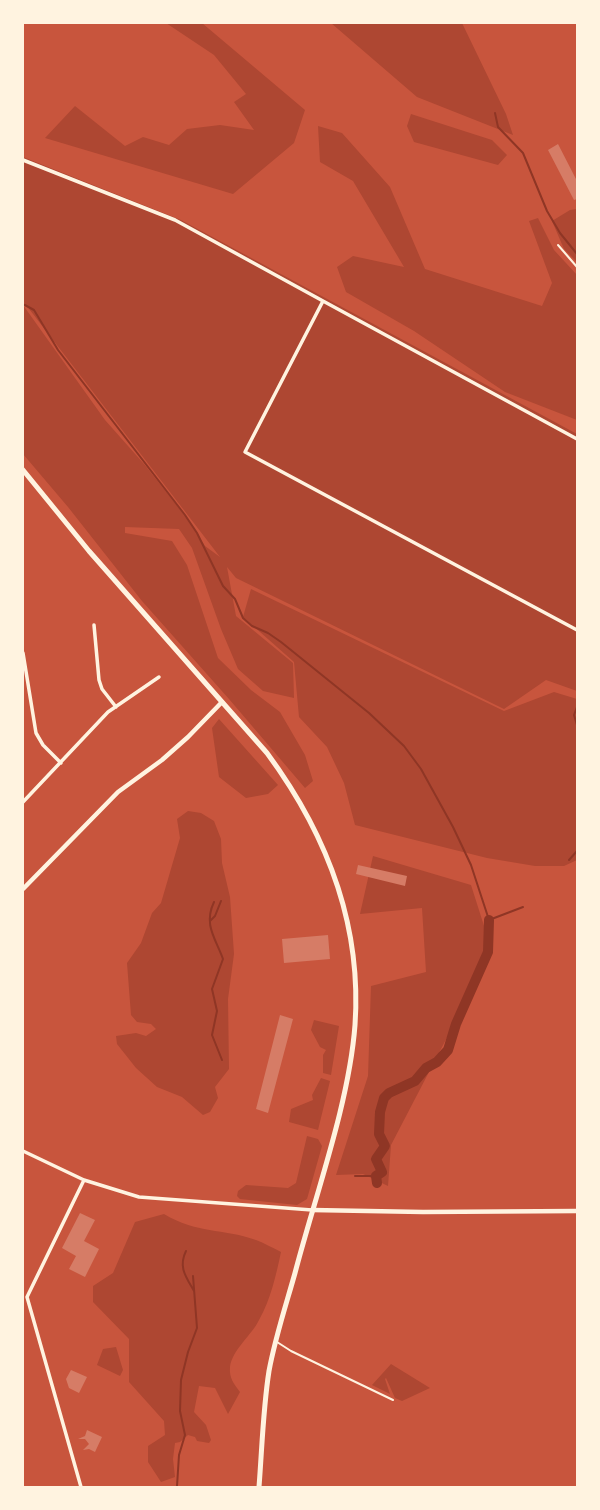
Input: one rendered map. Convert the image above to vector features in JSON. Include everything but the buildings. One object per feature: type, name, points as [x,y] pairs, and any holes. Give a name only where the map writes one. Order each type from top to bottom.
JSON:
[{"type":"main road","points":[[23,470],[89,551],[267,753],[302,804],[334,873],[349,936],[355,1025],[339,1111],[270,1369],[259,1487]]},
{"type":"street","points":[[23,160],[175,220],[577,439]]},
{"type":"street","points":[[323,300],[245,452],[577,630]]},
{"type":"street","points":[[93,625],[99,680],[102,689],[116,707]]},
{"type":"street","points":[[23,653],[36,733],[43,745],[61,763]]},
{"type":"street","points":[[23,802],[108,712],[159,677]]},
{"type":"street","points":[[23,889],[118,792],[180,745],[222,702]]},
{"type":"street","points":[[23,1151],[84,1180],[139,1197],[312,1210],[423,1213],[577,1211]]},
{"type":"street","points":[[81,1487],[27,1297],[84,1180]]},
{"type":"lane","points":[[276,1342],[393,1400]]},
{"type":"path","points":[[558,245],[577,267]]},
{"type":"shaded area","points":[[166,23],[202,23],[305,110],[294,143],[233,194],[45,138],[75,106],[125,146],[143,137],[169,145],[187,129],[220,125],[254,130],[234,102],[246,94],[214,55]]},
{"type":"shaded area","points":[[331,23],[462,23],[506,114],[513,135],[417,97]]},
{"type":"shaded area","points":[[411,114],[492,140],[507,155],[498,165],[414,142],[407,126]]},
{"type":"shaded area","points":[[318,126],[342,133],[390,187],[425,269],[542,306],[552,283],[529,221],[538,218],[554,250],[577,275],[577,420],[505,392],[414,331],[346,292],[337,267],[353,256],[404,267],[353,181],[320,162]]},
{"type":"shaded area","points":[[23,157],[181,220],[577,434],[577,691],[546,680],[504,709],[236,578],[227,567],[236,616],[293,663],[294,698],[263,691],[238,669],[192,548],[179,529],[125,527],[125,533],[172,541],[187,565],[218,658],[251,690],[280,712],[305,755],[313,781],[305,788],[142,601],[23,454],[23,305],[105,420],[144,464],[205,546],[220,557],[23,301]]},
{"type":"shaded area","points":[[577,209],[577,262],[564,249],[552,221],[570,210]]},
{"type":"shaded area","points":[[251,589],[504,711],[554,692],[577,699],[577,860],[564,866],[535,866],[487,858],[355,825],[344,783],[327,747],[299,717],[294,662],[243,617]]},
{"type":"shaded area","points":[[219,719],[278,785],[268,794],[246,798],[219,777],[212,728]]},
{"type":"shaded area","points":[[188,811],[201,813],[214,821],[221,839],[222,863],[230,897],[234,954],[228,999],[229,1069],[215,1087],[218,1098],[210,1112],[203,1115],[182,1097],[157,1087],[136,1068],[117,1044],[116,1036],[136,1033],[146,1036],[156,1029],[151,1024],[137,1022],[131,1015],[127,963],[141,943],[152,913],[161,903],[180,838],[177,819]]},
{"type":"shaded area","points":[[373,856],[471,885],[492,951],[391,1145],[388,1186],[363,1174],[336,1175],[368,1076],[371,986],[426,972],[422,908],[360,914]]},
{"type":"shaded area","points":[[314,1020],[339,1026],[331,1075],[323,1073],[323,1055],[326,1050],[320,1047],[311,1030]]},
{"type":"shaded area","points":[[321,1078],[330,1081],[318,1130],[289,1122],[291,1109],[313,1100],[312,1095]]},
{"type":"shaded area","points":[[307,1136],[318,1139],[322,1146],[307,1199],[297,1205],[240,1199],[237,1196],[238,1191],[246,1185],[288,1188],[296,1183]]},
{"type":"shaded area","points":[[164,1214],[188,1225],[244,1236],[281,1252],[273,1287],[263,1312],[232,1361],[231,1378],[240,1392],[228,1414],[215,1388],[199,1386],[194,1412],[206,1425],[211,1440],[209,1443],[197,1441],[195,1437],[188,1435],[175,1443],[175,1477],[161,1482],[148,1462],[148,1446],[165,1435],[164,1421],[129,1382],[129,1339],[93,1302],[93,1286],[113,1273],[135,1222]]},
{"type":"shaded area","points":[[116,1347],[123,1370],[120,1376],[97,1365],[103,1349]]},
{"type":"shaded area","points":[[391,1364],[430,1388],[402,1401],[395,1398],[386,1378],[390,1394],[372,1385]]},
{"type":"waterway","points":[[495,113],[498,127],[523,153],[547,211],[577,254]]},
{"type":"waterway","points":[[23,304],[34,310],[58,350],[185,515],[223,586],[235,599],[243,618],[281,642],[369,713],[404,746],[421,769],[453,827],[471,865],[489,920],[523,907]]},
{"type":"waterway","points":[[577,707],[574,715],[577,725]]},
{"type":"waterway","points":[[569,860],[577,851]]},
{"type":"waterway","points":[[210,921],[221,901]]},
{"type":"waterway","points":[[214,902],[210,925],[223,959],[212,989],[217,1011],[212,1035],[222,1060]]},
{"type":"waterway","points":[[377,1183],[376,1176],[382,1172],[376,1159],[385,1146],[379,1134],[384,1098],[415,1081],[448,1050],[456,1024],[488,952],[489,920]]},
{"type":"waterway","points":[[355,1176],[376,1176]]},
{"type":"waterway","points":[[186,1251],[183,1267],[194,1291]]},
{"type":"waterway","points":[[177,1486],[179,1455],[185,1435],[180,1411],[181,1380],[197,1328],[193,1276]]}]
